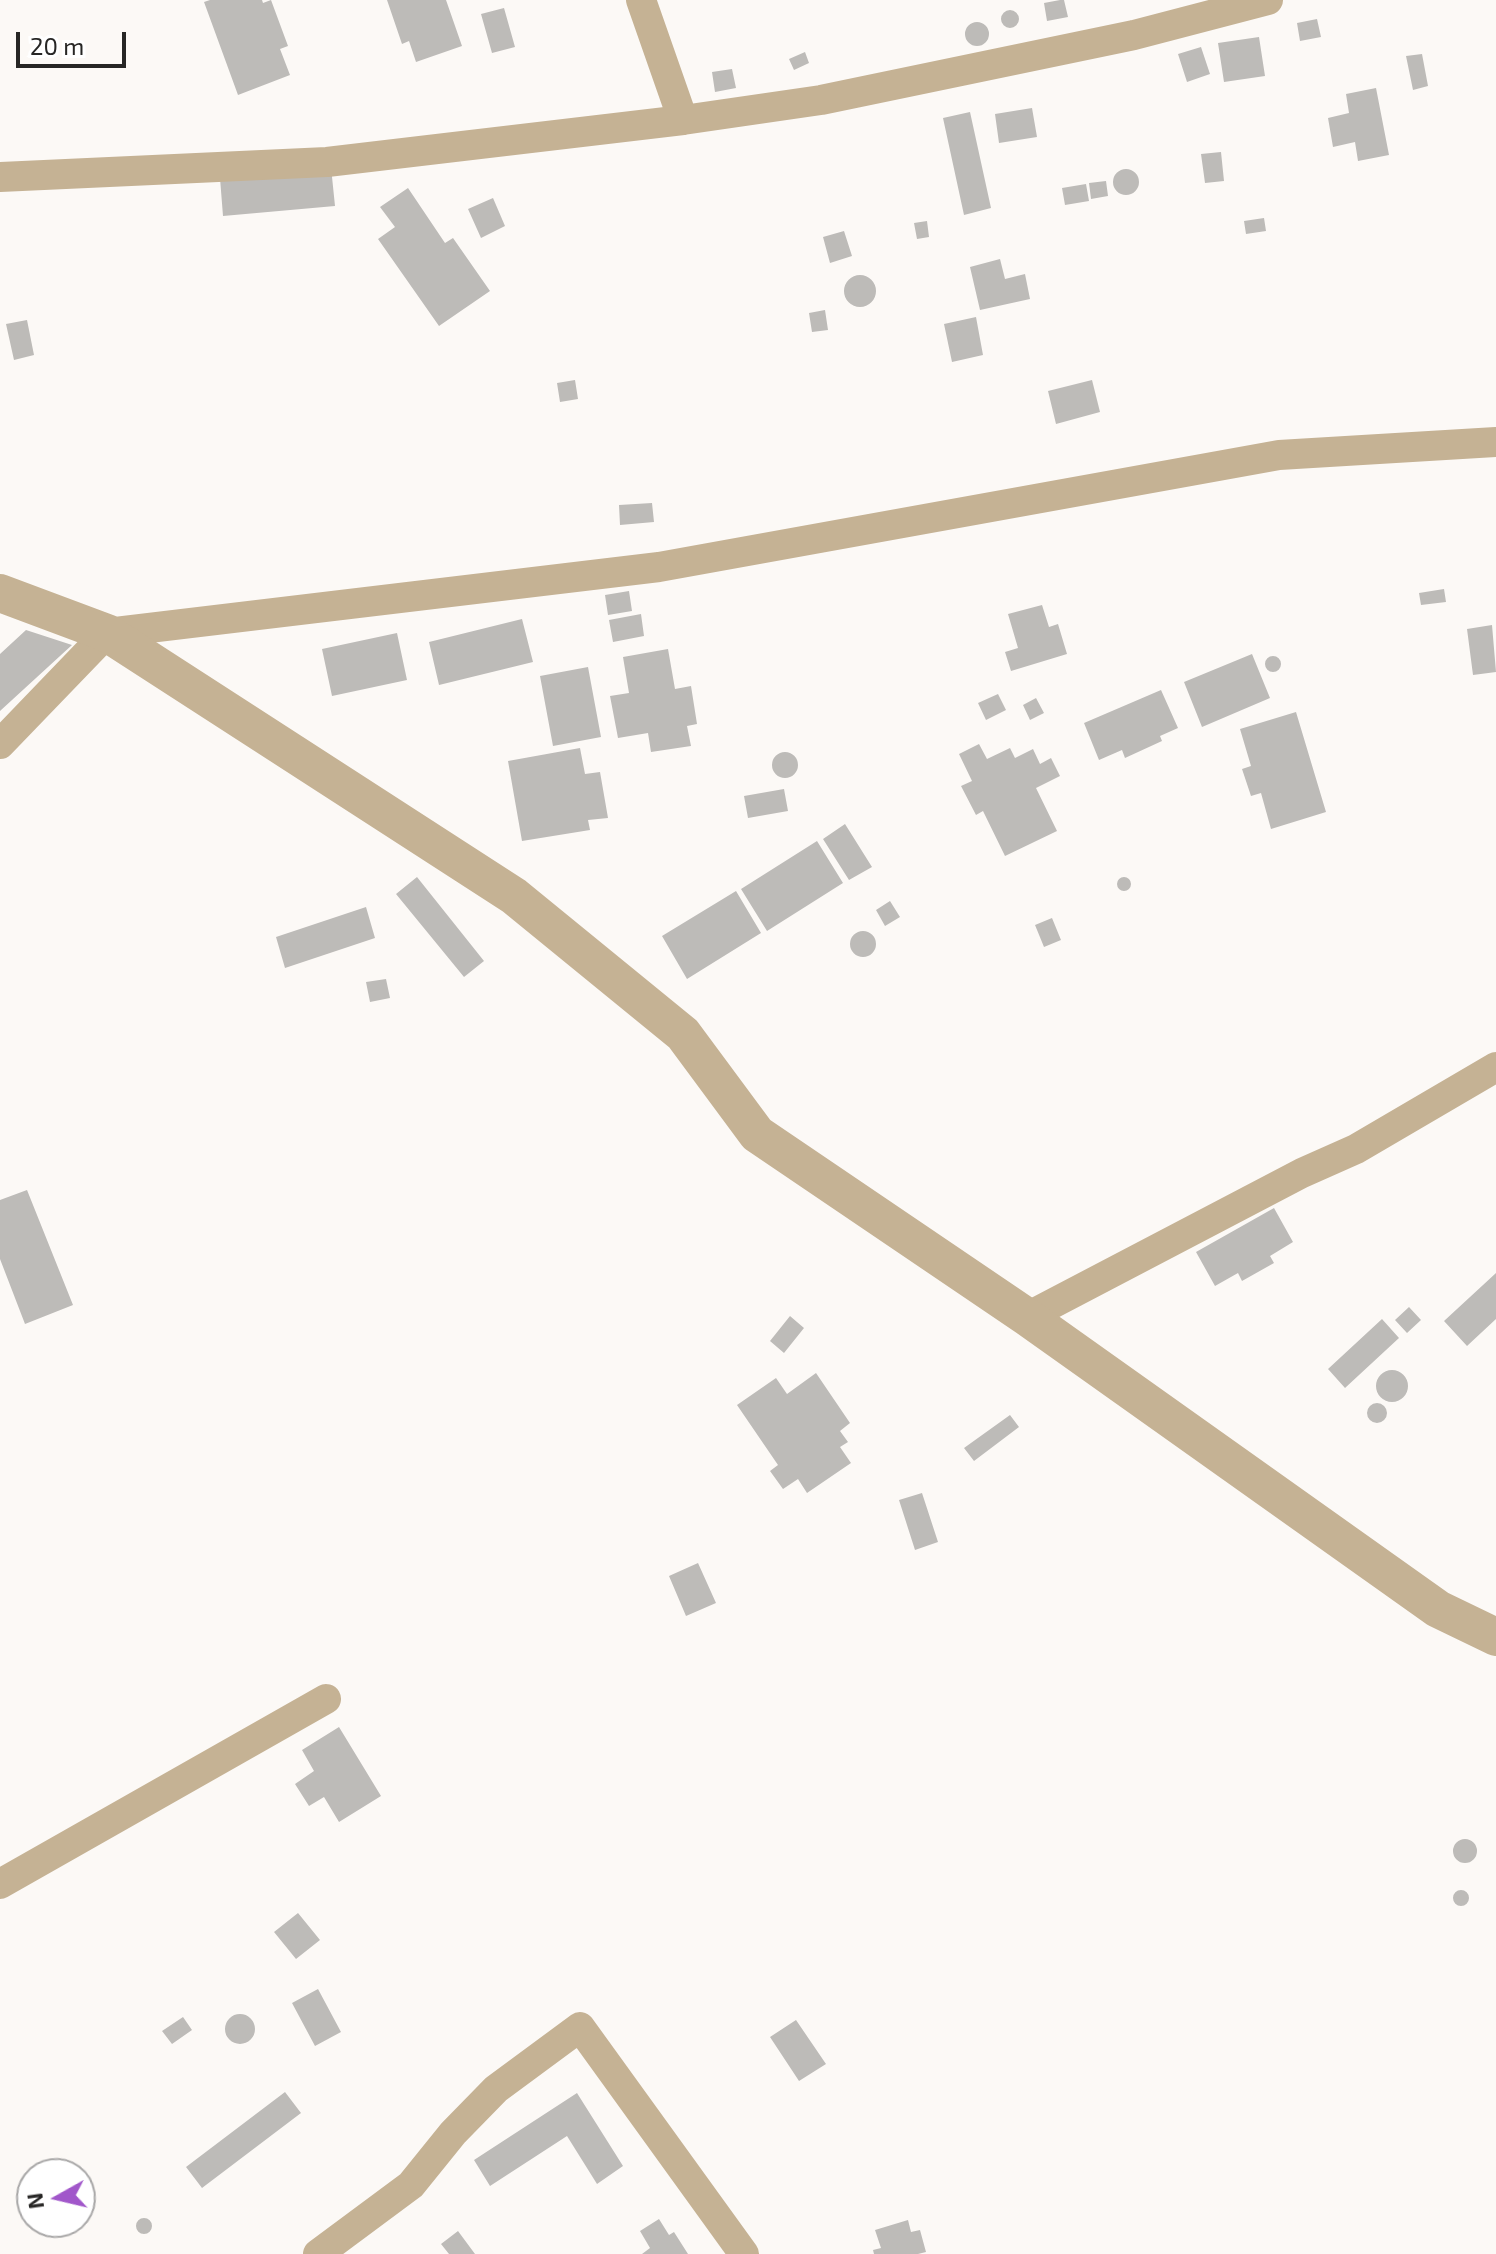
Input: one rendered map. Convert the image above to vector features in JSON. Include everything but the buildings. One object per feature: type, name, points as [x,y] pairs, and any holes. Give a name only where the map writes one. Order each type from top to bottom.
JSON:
[{"type":"street","points":[[641,0],[683,120]]},
{"type":"street","points":[[0,177],[327,162],[683,120],[821,100],[1134,35],[1268,0]]},
{"type":"street","points":[[0,744],[107,633],[659,567],[1279,455],[1496,442]]},
{"type":"street","points":[[0,593],[107,633],[514,896],[683,1034],[757,1134],[1027,1317],[1438,1609],[1496,1637]]},
{"type":"street","points":[[1027,1317],[1302,1173],[1356,1149],[1496,1067]]},
{"type":"street","points":[[0,1884],[326,1699]]},
{"type":"street","points":[[318,2254],[411,2185],[453,2133],[496,2089],[580,2027],[744,2254]]}]
